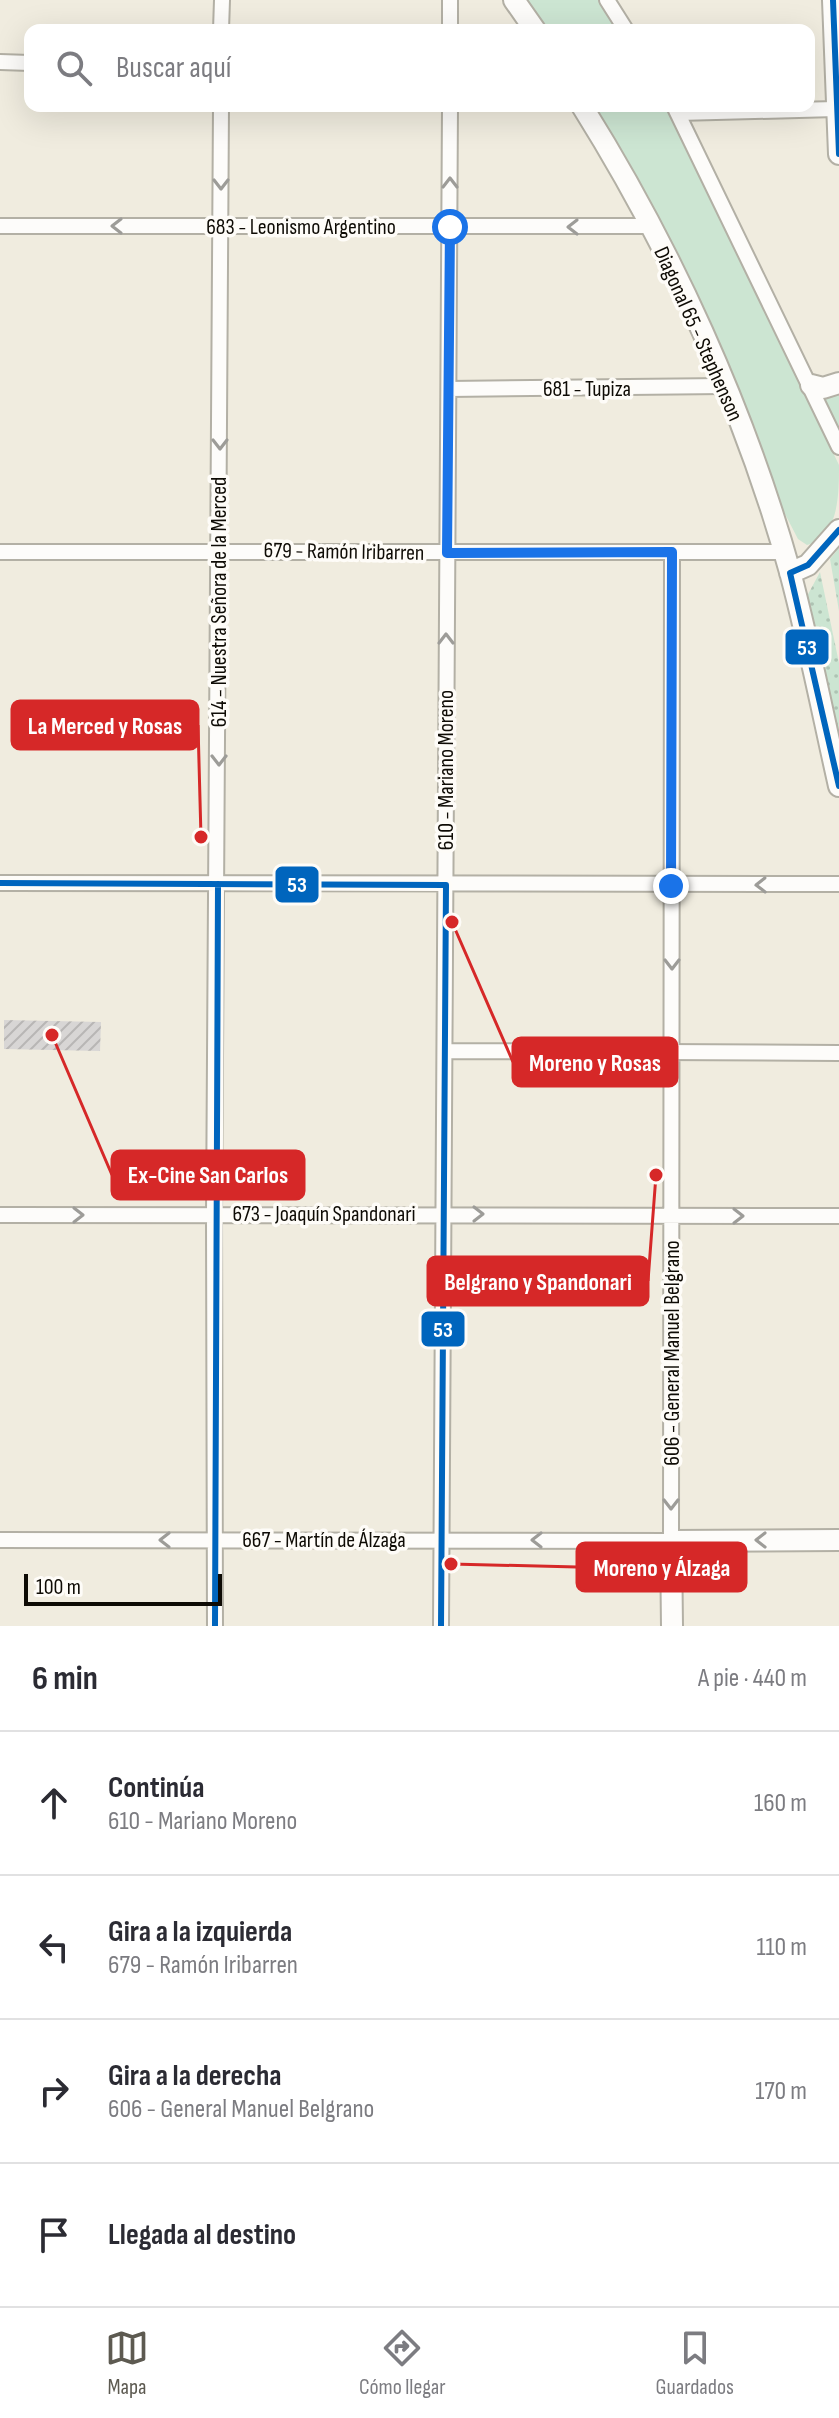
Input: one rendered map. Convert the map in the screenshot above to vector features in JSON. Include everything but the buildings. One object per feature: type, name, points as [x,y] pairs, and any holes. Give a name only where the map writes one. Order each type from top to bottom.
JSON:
[{"type":"street","points":[[221,24],[222,0]]},
{"type":"street","points":[[450,0],[450,24]]},
{"type":"street","points":[[514,0],[531,24]]},
{"type":"street","points":[[607,0],[622,24]]},
{"type":"street","points":[[833,0],[839,154]]},
{"type":"street","points":[[0,62],[24,63]]},
{"type":"street","points":[[815,109],[836,109]]},
{"type":"street","name":"614 - Nuestra Señora de la Merced","points":[[215,1626],[214,1215],[221,112]]},
{"type":"street","name":"610 - Mariano Moreno","points":[[441,1626],[450,112]]},
{"type":"street","name":"Diagonal 65 - Stephenson","points":[[585,112],[650,226],[724,386],[790,573],[839,786]]},
{"type":"street","points":[[677,112],[839,447]]},
{"type":"street","name":"683 - Leonismo Argentino","points":[[0,226],[650,226]]},
{"type":"street","points":[[811,385],[823,388],[839,383]]},
{"type":"street","name":"681 - Tupiza","points":[[449,389],[724,386]]},
{"type":"street","points":[[790,573],[808,565],[839,530]]},
{"type":"street","name":"679 - Ramón Iribarren","points":[[0,552],[783,552]]},
{"type":"street","name":"606 - General Manuel Belgrano","points":[[672,552],[672,1626]]},
{"type":"street","points":[[0,883],[839,884]]},
{"type":"street","points":[[445,1051],[839,1053]]},
{"type":"street","name":"673 - Joaquín Spandonari","points":[[0,1215],[839,1216]]},
{"type":"street","name":"667 - Martín de Álzaga","points":[[0,1540],[839,1540]]},
{"type":"green space","points":[[524,0],[598,0],[613,24],[539,24]]},
{"type":"green space","points":[[591,112],[669,112],[839,465],[835,513],[831,524],[818,540],[807,545],[798,539]]},
{"type":"green space","points":[[839,391],[839,428],[823,396]]},
{"type":"green space","points":[[839,548],[839,611],[830,559]]},
{"type":"green space","points":[[820,572],[839,663],[839,744],[806,598]]},
{"type":"transit line","name":"53","points":[[833,0],[839,154]]},
{"type":"transit line","name":"53","points":[[839,530],[808,565],[790,573],[839,786]]},
{"type":"transit line","name":"53","points":[[0,883],[446,885],[441,1626]]},
{"type":"transit line","name":"53","points":[[215,1626],[218,884]]},
{"type":"place","name":"La Merced y Rosas","points":[[201,837]]},
{"type":"place","name":"Moreno y Rosas","points":[[452,922]]},
{"type":"place","name":"Ex-Cine San Carlos","points":[[52,1035]]},
{"type":"place","name":"Belgrano y Spandonari","points":[[656,1175]]},
{"type":"place","name":"Moreno y Álzaga","points":[[451,1564]]},
{"type":"route","points":[[450,227],[447,553],[672,552],[671,886]]}]
